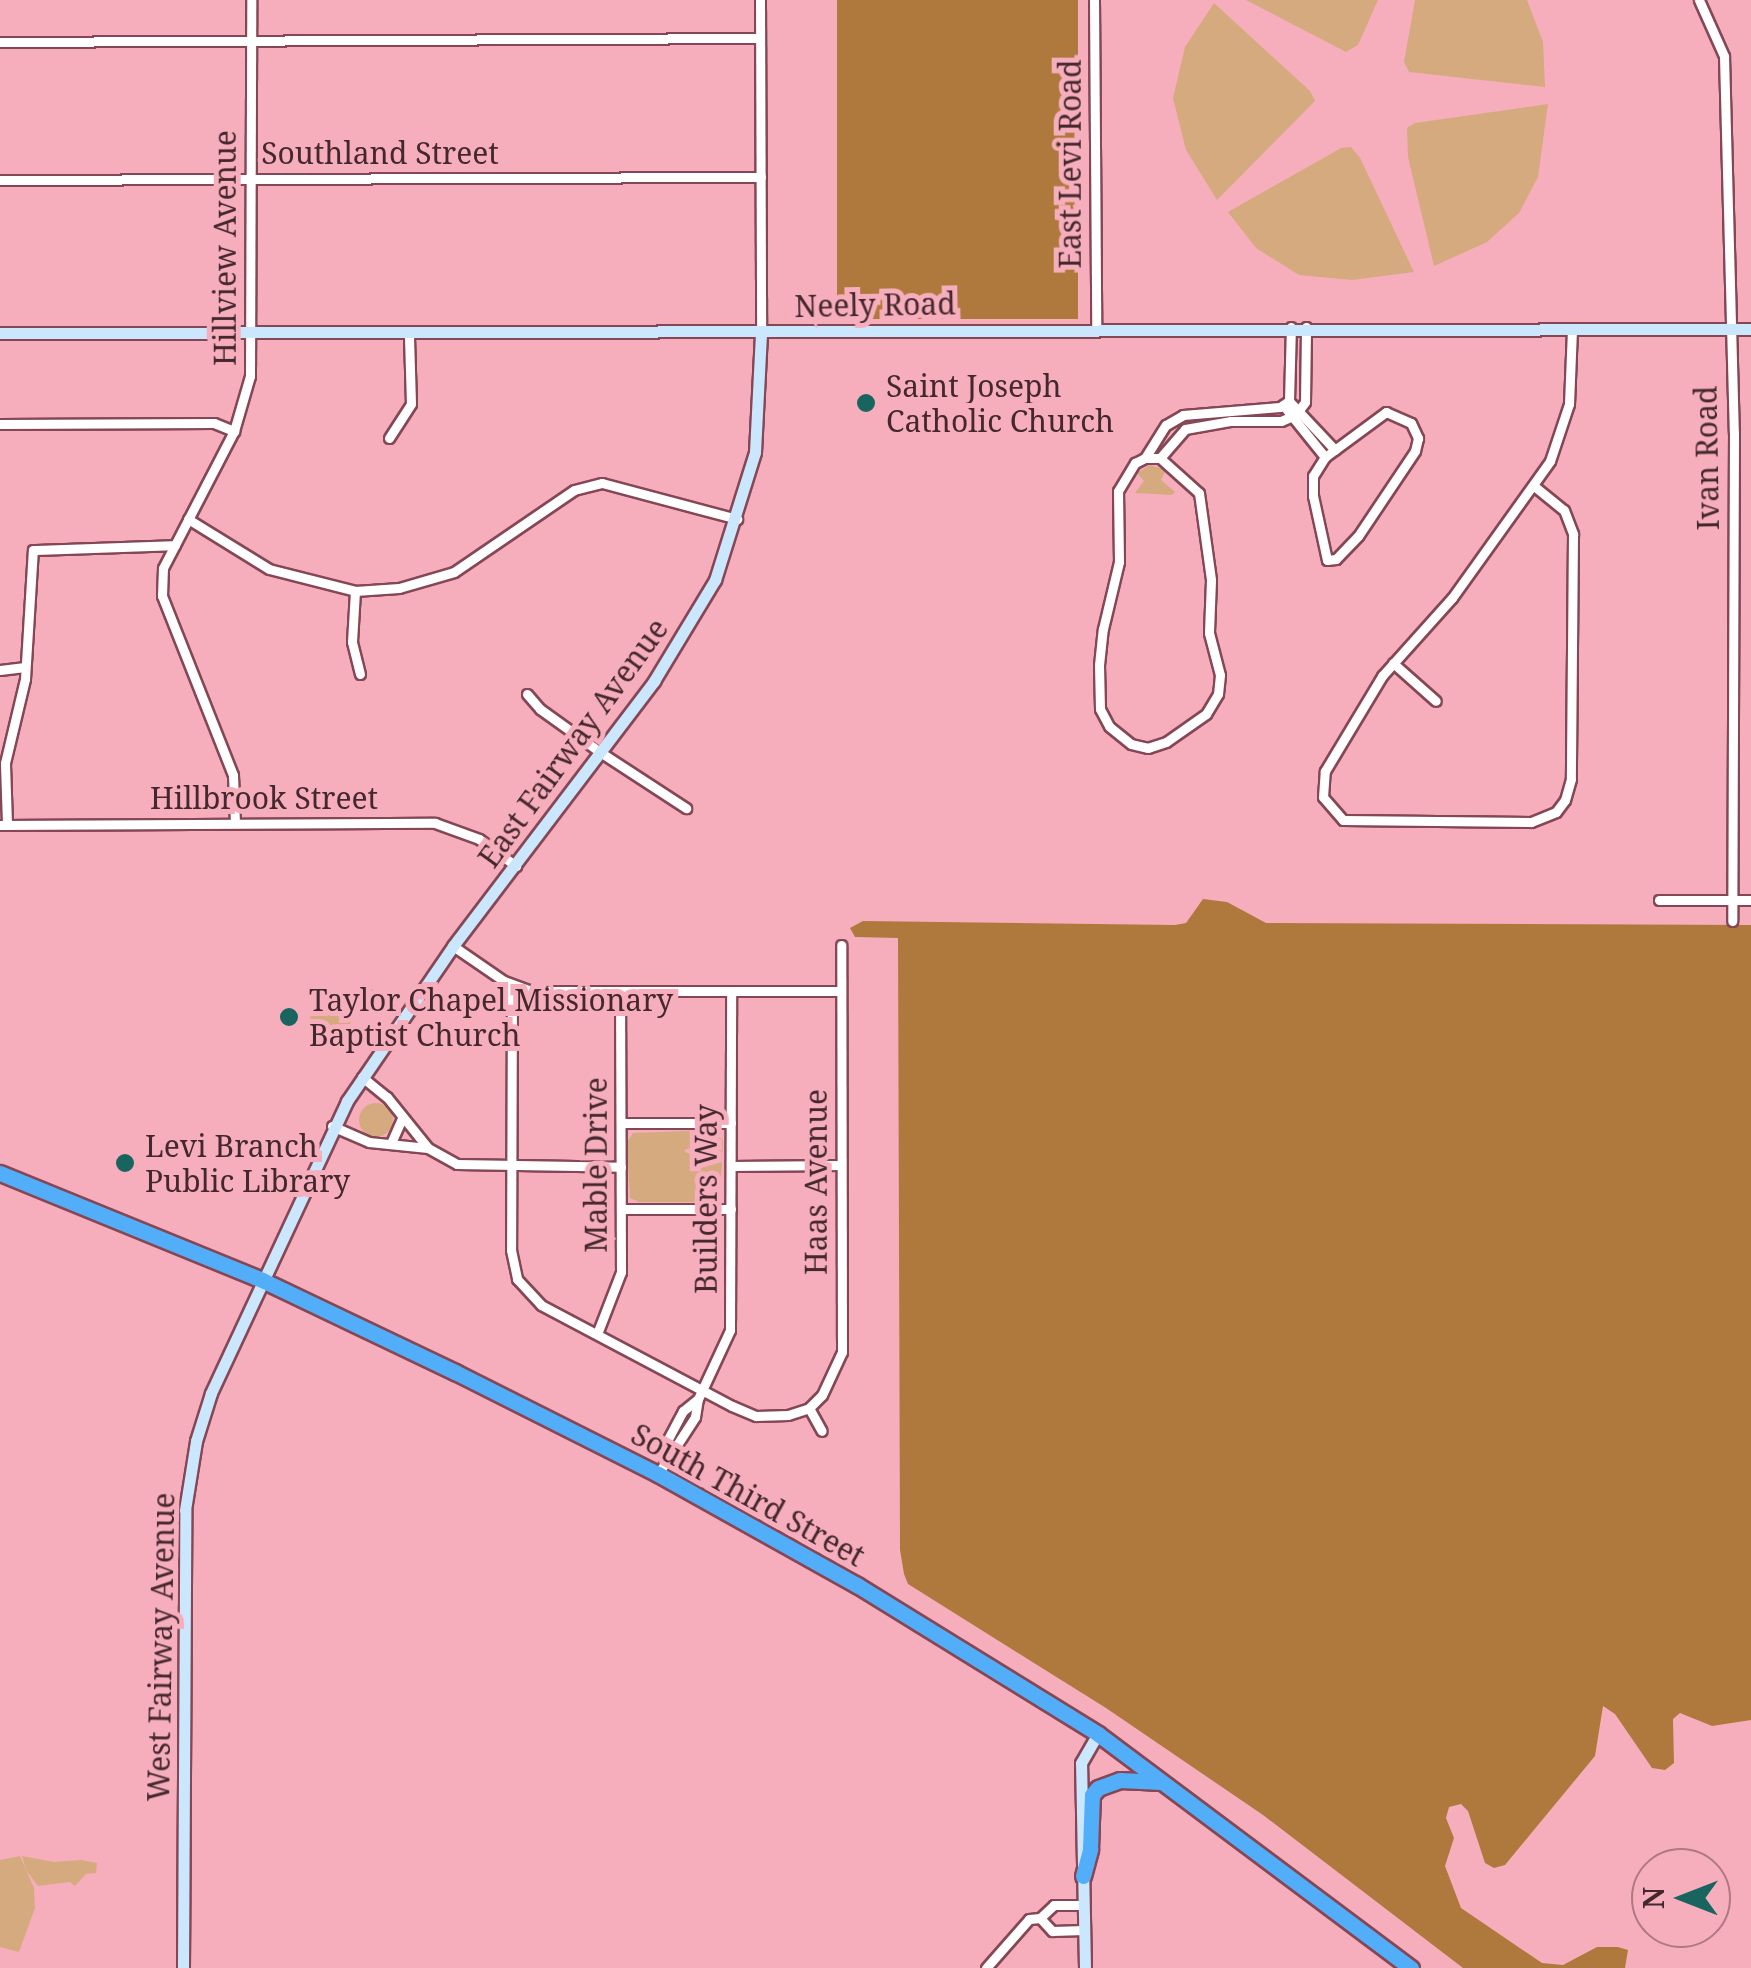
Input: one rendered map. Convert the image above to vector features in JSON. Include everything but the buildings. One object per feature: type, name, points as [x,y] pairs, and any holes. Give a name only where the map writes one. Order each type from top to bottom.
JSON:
[{"type":"highway","name":"South Third Street","points":[[0,1173],[262,1280],[662,1466],[1098,1734],[1411,1968]]},
{"type":"highway","points":[[1083,1876],[1090,1849],[1092,1795],[1098,1788],[1120,1780],[1163,1783]]},
{"type":"street","name":"Hillview Avenue","points":[[235,823],[233,775],[162,596],[163,568],[234,431],[250,376],[250,0]]},
{"type":"street","name":"East Fairway Avenue","points":[[262,1280],[332,1126],[362,1078],[453,946],[654,681],[714,580],[738,518],[760,416],[760,0]]},
{"type":"street","name":"East Levi Road","points":[[1094,0],[1096,328]]},
{"type":"street","name":"Ivan Road","points":[[1699,0],[1724,56],[1728,329],[1734,433],[1732,921]]},
{"type":"street","points":[[0,42],[759,38]]},
{"type":"street","name":"Southland Street","points":[[0,180],[761,176]]},
{"type":"street","points":[[1291,327],[1291,380],[1286,403],[1292,418],[1325,458]]},
{"type":"street","points":[[1160,458],[1185,428],[1292,418],[1301,408],[1306,380],[1306,327]]},
{"type":"street","name":"Neely Road","points":[[0,333],[761,333],[841,328],[1751,329]]},
{"type":"street","points":[[1534,486],[1564,510],[1573,534],[1571,780],[1565,800],[1552,815],[1524,822],[1362,822],[1333,813],[1322,793],[1325,771],[1392,663],[1452,598],[1550,461],[1565,421],[1572,328]]},
{"type":"street","points":[[389,438],[411,404],[409,335]]},
{"type":"street","points":[[1291,380],[1306,380]]},
{"type":"street","points":[[1144,458],[1160,458],[1199,493],[1212,580],[1210,633],[1220,683],[1206,714],[1166,742],[1148,748],[1136,746],[1114,732],[1100,709],[1101,639],[1118,562],[1118,491],[1135,463],[1144,458],[1174,419],[1286,403],[1301,408],[1335,450]]},
{"type":"street","points":[[1244,406],[1244,421]]},
{"type":"street","points":[[1386,412],[1411,423],[1418,438],[1414,456],[1358,536],[1330,561],[1313,496],[1314,476],[1325,458],[1386,412]]},
{"type":"street","points":[[0,424],[214,423],[234,431]]},
{"type":"street","points":[[188,518],[269,569],[355,591],[399,588],[454,572],[574,490],[602,483],[738,518]]},
{"type":"street","points":[[4,824],[5,763],[26,667],[33,550],[175,544]]},
{"type":"street","points":[[355,591],[352,642],[360,674]]},
{"type":"street","points":[[1392,663],[1436,701]]},
{"type":"street","points":[[0,670],[26,667]]},
{"type":"street","points":[[527,694],[540,709],[686,808]]},
{"type":"street","name":"Hillbrook Street","points":[[4,824],[435,823],[480,839],[516,866]]},
{"type":"street","points":[[1659,900],[1751,900]]},
{"type":"street","name":"Haas Avenue","points":[[809,1408],[834,1377],[842,1352],[840,945]]},
{"type":"street","points":[[453,946],[512,986],[537,991],[840,991]]},
{"type":"street","points":[[512,986],[511,1256],[517,1279],[541,1305],[700,1394],[756,1416],[788,1416],[809,1408],[822,1431]]},
{"type":"street","name":"Builders Way","points":[[662,1466],[668,1439],[700,1394],[730,1330],[731,991]]},
{"type":"street","name":"Mable Drive","points":[[598,1334],[620,1278],[620,992]]},
{"type":"street","points":[[362,1078],[387,1097],[428,1148]]},
{"type":"street","points":[[391,1144],[402,1118]]},
{"type":"street","points":[[621,1123],[731,1123]]},
{"type":"street","points":[[332,1126],[360,1140],[428,1148],[464,1166],[620,1166]]},
{"type":"street","points":[[731,1166],[841,1166]]},
{"type":"street","points":[[622,1209],[730,1210]]},
{"type":"street","name":"West Fairway Avenue","points":[[183,1968],[185,1510],[196,1441],[211,1393],[262,1280]]},
{"type":"street","points":[[1084,1968],[1081,1764],[1098,1734]]},
{"type":"street","points":[[986,1968],[1030,1919],[1040,1918],[1054,1906],[1084,1905]]},
{"type":"street","points":[[1040,1918],[1052,1930],[1084,1930]]},
{"type":"shaded area","points":[[837,0],[1078,0],[1078,319],[837,319]]},
{"type":"shaded area","points":[[1246,0],[1378,0],[1358,45],[1346,52]]},
{"type":"shaded area","points":[[1415,0],[1527,0],[1543,42],[1545,87],[1409,72],[1404,62]]},
{"type":"shaded area","points":[[1214,3],[1310,91],[1315,101],[1217,200],[1186,150],[1173,98],[1185,47]]},
{"type":"shaded area","points":[[1548,104],[1538,177],[1519,213],[1487,242],[1434,266],[1408,157],[1407,128],[1415,123]]},
{"type":"shaded area","points":[[1351,147],[1360,158],[1414,272],[1352,280],[1299,275],[1256,248],[1228,212],[1341,148]]},
{"type":"shaded area","points":[[1150,465],[1166,470],[1161,480],[1175,492],[1172,495],[1135,493],[1144,481],[1137,473]]},
{"type":"shaded area","points":[[1203,899],[1227,902],[1266,923],[1751,925],[1751,1720],[1712,1726],[1680,1713],[1673,1719],[1674,1763],[1665,1770],[1652,1768],[1615,1714],[1603,1706],[1595,1756],[1505,1865],[1494,1868],[1485,1863],[1468,1811],[1461,1804],[1449,1807],[1446,1818],[1454,1838],[1445,1866],[1461,1908],[1542,1963],[1563,1965],[1597,1947],[1618,1947],[1628,1950],[1625,1968],[1463,1968],[1263,1815],[1106,1708],[908,1584],[904,1574],[900,1550],[898,938],[855,937],[850,928],[863,921],[1175,925],[1186,923]]},
{"type":"shaded area","points":[[372,989],[381,994],[380,1007],[356,1008],[349,1027],[337,1031],[310,1023],[311,1006],[344,997],[347,990]]},
{"type":"shaded area","points":[[376,1103],[388,1108],[393,1120],[388,1132],[376,1137],[364,1132],[359,1120],[364,1108]]},
{"type":"shaded area","points":[[710,1130],[723,1140],[720,1198],[711,1202],[639,1202],[630,1198],[627,1142],[633,1133]]},
{"type":"shaded area","points":[[20,1856],[34,1888],[35,1908],[19,1952],[0,1947],[0,1860]]},
{"type":"shaded area","points":[[22,1856],[54,1862],[97,1863],[96,1873],[86,1874],[75,1886],[70,1882],[38,1886],[26,1870]]},
{"type":"place","name":"Saint Joseph Catholic Church","points":[[866,403]]},
{"type":"place","name":"Taylor Chapel Missionary Baptist Church","points":[[289,1017]]},
{"type":"place","name":"Levi Branch Public Library","points":[[125,1163]]}]
